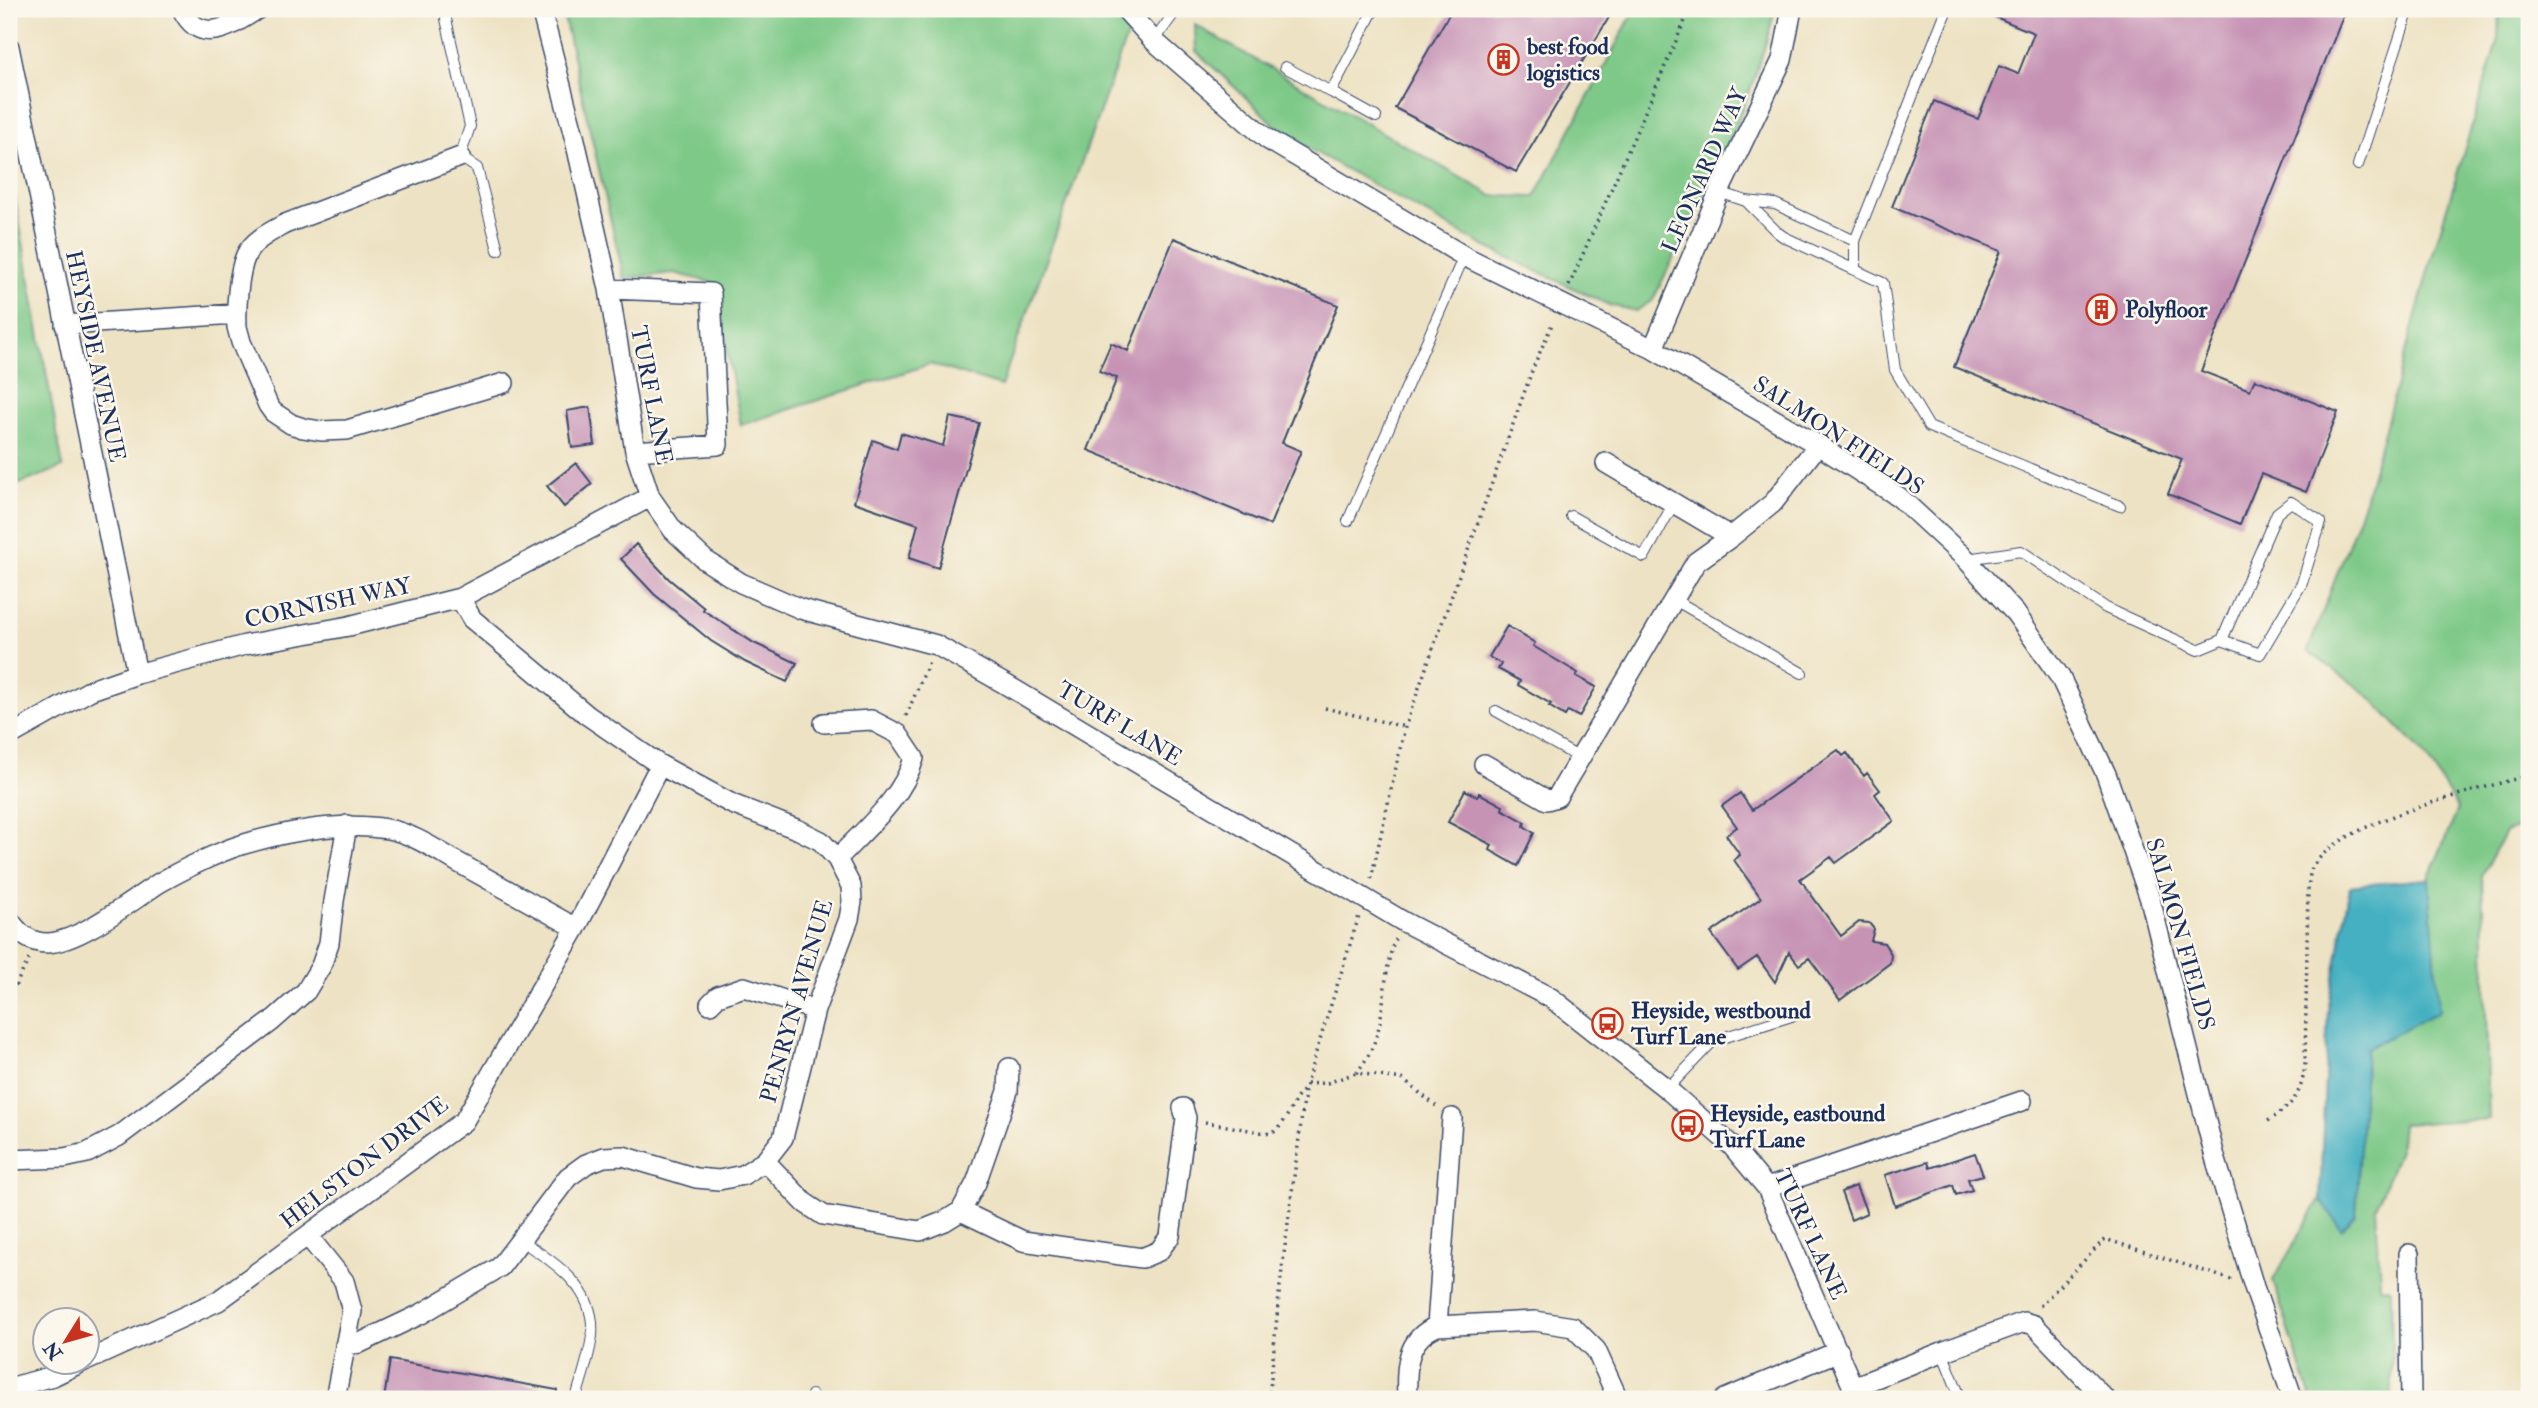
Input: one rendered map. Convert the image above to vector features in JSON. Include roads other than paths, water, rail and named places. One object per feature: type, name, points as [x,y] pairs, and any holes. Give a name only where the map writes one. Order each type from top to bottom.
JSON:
[{"type":"street","points":[[182,9],[193,25],[211,31],[233,24],[258,9]]},
{"type":"street","name":"TURF LANE","points":[[541,9],[575,140],[609,289],[635,451],[650,497],[673,530],[705,560],[741,583],[801,609],[936,645],[1028,697],[1404,922],[1551,998],[1667,1089],[1731,1145],[1767,1188],[1856,1393]]},
{"type":"street","name":"SALMON FIELDS","points":[[1125,9],[1154,41],[1267,139],[1464,256],[1653,349],[1818,445],[1899,497],[1966,559],[2017,614],[2060,677],[2106,774],[2150,899],[2216,1157],[2254,1287],[2293,1399]]},
{"type":"street","name":"LEONARD WAY","points":[[1653,349],[1719,192],[1782,60],[1792,9]]},
{"type":"street","name":"HEYSIDE AVENUE","points":[[9,47],[137,674]]},
{"type":"street","points":[[460,156],[285,224],[266,234],[247,254],[236,314],[241,342],[268,405],[281,418],[303,428],[321,431],[347,430],[504,383]]},
{"type":"street","points":[[609,289],[711,293],[718,445],[635,451]]},
{"type":"street","points":[[65,325],[236,314]]},
{"type":"street","points":[[1484,764],[1547,800],[1557,797],[1696,562],[1773,503],[1818,445]]},
{"type":"street","points":[[1606,463],[1731,537]]},
{"type":"street","name":"CORNISH WAY","points":[[9,736],[91,690],[137,674],[244,645],[349,626],[460,598],[650,497]]},
{"type":"street","name":"PENRYN AVENUE","points":[[345,1345],[360,1343],[421,1314],[500,1267],[568,1177],[586,1164],[604,1157],[622,1156],[696,1178],[719,1180],[743,1175],[765,1161],[783,1138],[815,1010],[849,919],[852,902],[851,886],[837,859],[821,841],[732,804],[660,765],[587,715],[534,671],[472,619],[460,598]]},
{"type":"street","points":[[824,723],[871,720],[898,734],[915,758],[910,774],[888,805],[837,859]]},
{"type":"street","name":"HELSTON DRIVE","points":[[102,1354],[218,1301],[464,1121],[576,928],[660,765]]},
{"type":"street","points":[[9,919],[22,934],[38,942],[49,943],[64,939],[87,929],[162,882],[237,846],[282,834],[347,825],[391,830],[427,846],[576,928]]},
{"type":"street","points":[[9,1160],[64,1158],[103,1146],[249,1038],[306,991],[321,966],[329,943],[347,825]]},
{"type":"street","points":[[710,1004],[718,996],[744,987],[815,1010]]},
{"type":"street","points":[[765,1161],[805,1203],[823,1215],[920,1231],[946,1221],[961,1211],[976,1183],[1008,1091],[1009,1068]]},
{"type":"street","points":[[1767,1188],[2022,1101]]},
{"type":"street","points":[[961,1211],[1023,1241],[1142,1258],[1151,1256],[1159,1251],[1170,1236],[1184,1113]]},
{"type":"street","points":[[1437,1326],[1452,1118]]},
{"type":"street","points":[[308,1236],[344,1281],[352,1311],[335,1399]]},
{"type":"street","points":[[2409,1254],[2411,1399]]},
{"type":"street","points":[[1407,1399],[1406,1362],[1423,1332],[1437,1326],[1535,1321],[1573,1327],[1596,1350],[1618,1399]]},
{"type":"street","points":[[1856,1393],[1942,1352],[2024,1322],[2034,1325],[2105,1399]]},
{"type":"street","points":[[1725,1399],[1839,1351]]},
{"type":"street","points":[[9,1388],[52,1376]]},
{"type":"lane","points":[[1154,41],[1177,9]]},
{"type":"lane","points":[[1331,92],[1374,9]]},
{"type":"lane","points":[[1855,270],[1855,241],[1947,9]]},
{"type":"lane","points":[[2358,165],[2409,9]]},
{"type":"lane","points":[[446,19],[470,126],[460,156],[477,168],[498,250]]},
{"type":"lane","points":[[1285,67],[1376,117]]},
{"type":"lane","points":[[1719,192],[1746,201],[1775,204],[1855,241]]},
{"type":"lane","points":[[1746,201],[1777,233],[1883,283],[1895,370],[1929,427],[2120,506]]},
{"type":"lane","points":[[1348,521],[1464,256]]},
{"type":"lane","points":[[1966,559],[2021,551],[2106,608],[2198,650],[2222,640],[2260,654],[2302,583],[2321,522],[2291,502],[2277,513],[2222,640]]},
{"type":"lane","points":[[1571,516],[1644,557],[1674,503]]},
{"type":"lane","points":[[1673,598],[1802,673]]},
{"type":"lane","points":[[1496,711],[1580,758]]},
{"type":"lane","points":[[1667,1089],[1713,1041],[1804,1012]]},
{"type":"lane","points":[[520,1240],[555,1263],[575,1282],[590,1308],[592,1335],[576,1399]]},
{"type":"lane","points":[[1942,1352],[1961,1399]]},
{"type":"water","points":[[2429,879],[2439,1011],[2366,1049],[2356,1215],[2341,1229],[2320,1199],[2328,1011],[2350,886]]},
{"type":"place","name":"best food logistics","points":[[1504,59]]},
{"type":"place","name":"Polyfloor","points":[[2102,309]]},
{"type":"place","name":"Heyside, westbound Turf Lane","points":[[1608,1023]]},
{"type":"place","name":"Heyside, eastbound Turf Lane","points":[[1687,1126]]}]
